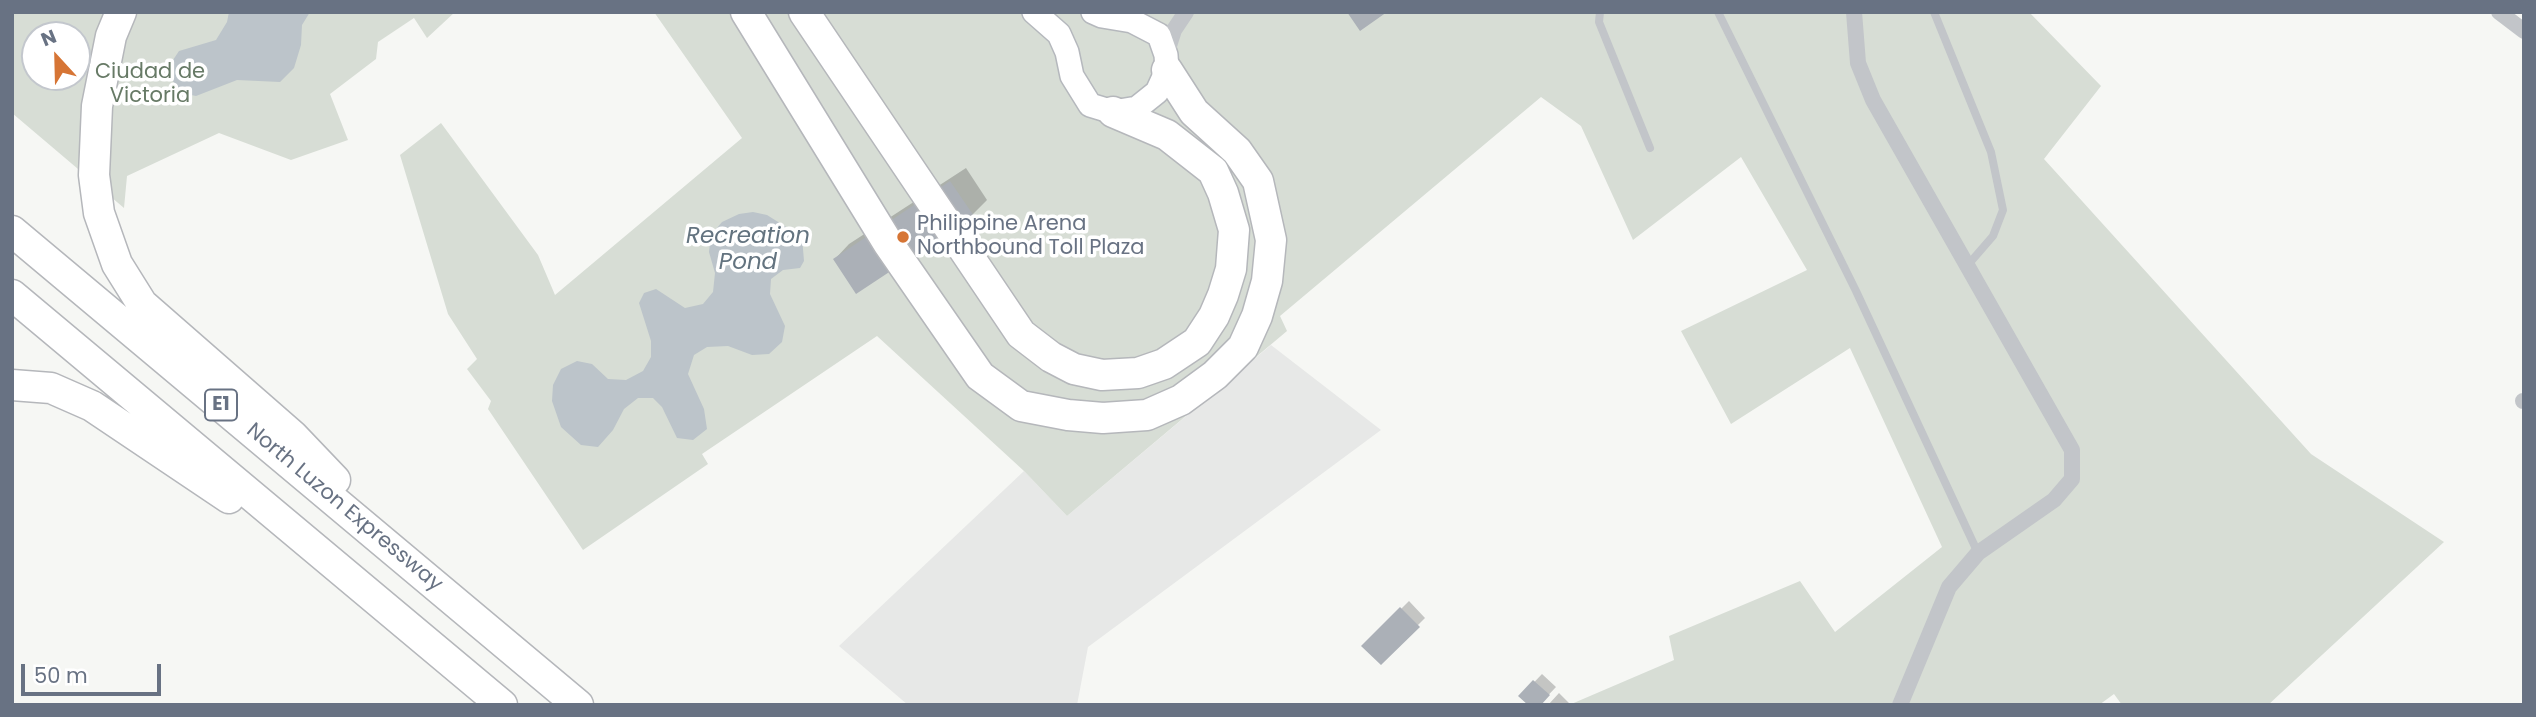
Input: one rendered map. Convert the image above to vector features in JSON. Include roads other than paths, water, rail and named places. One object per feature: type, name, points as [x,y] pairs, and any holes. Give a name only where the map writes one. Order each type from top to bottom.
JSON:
[{"type":"highway","points":[[121,12],[111,36],[97,106],[94,174],[99,213],[117,264],[142,304],[293,436],[429,580]]},
{"type":"highway","points":[[746,12],[888,243],[980,376],[1021,406],[1068,415],[1103,418],[1147,415],[1181,400],[1215,375],[1243,347],[1261,304],[1267,281],[1271,240],[1258,181],[1237,151],[1195,111],[1167,62]]},
{"type":"highway","points":[[804,12],[1021,334],[1052,357],[1074,369],[1102,374],[1138,373],[1164,364],[1196,342],[1214,316],[1223,295],[1231,269],[1234,230],[1213,171],[1167,135],[1113,112]]},
{"type":"highway","name":"North Luzon Expressway","points":[[12,231],[578,705]]},
{"type":"highway","name":"E1","points":[[12,295],[502,705]]},
{"type":"highway","points":[[12,386],[51,388],[92,406],[363,588]]},
{"type":"main road","points":[[1034,12],[1059,34],[1067,52],[1072,76],[1090,105],[1113,112],[1137,108],[1148,102],[1157,92],[1167,62],[1159,35],[1132,21],[1093,12]]},
{"type":"street","points":[[1167,62],[1174,30],[1186,12]]},
{"type":"street","points":[[1854,12],[1858,63],[1873,100],[2072,450],[2072,479],[2054,500],[1978,552],[1949,587],[1900,705]]},
{"type":"street","points":[[2499,12],[2524,31]]},
{"type":"lane","points":[[1600,12],[1600,22],[1650,148]]},
{"type":"lane","points":[[1718,12],[1856,291],[1978,552]]},
{"type":"lane","points":[[1934,12],[1991,152],[2003,210],[1993,236],[1967,266]]},
{"type":"water","points":[[229,12],[310,12],[302,25],[301,45],[294,68],[280,82],[237,80],[196,96],[182,93],[172,80],[171,63],[179,51],[216,40],[227,22]]},
{"type":"water","name":"Recreation Pond","points":[[753,212],[767,215],[802,237],[804,261],[800,268],[783,270],[771,279],[770,294],[785,326],[782,342],[769,354],[752,355],[728,346],[707,347],[694,355],[688,374],[704,409],[707,429],[693,440],[677,438],[662,407],[653,398],[638,398],[624,409],[613,430],[598,447],[581,445],[561,427],[552,401],[553,385],[561,369],[577,361],[592,364],[608,379],[626,380],[643,371],[651,357],[651,341],[639,303],[644,293],[656,289],[685,308],[703,304],[713,292],[715,273],[709,252],[711,235],[722,222],[739,214]]},
{"type":"place","name":"Philippine Arena Northbound Toll Plaza","points":[[903,237]]},
{"type":"park label","name":"Ciudad de Victoria","points":[[150,85]]}]
